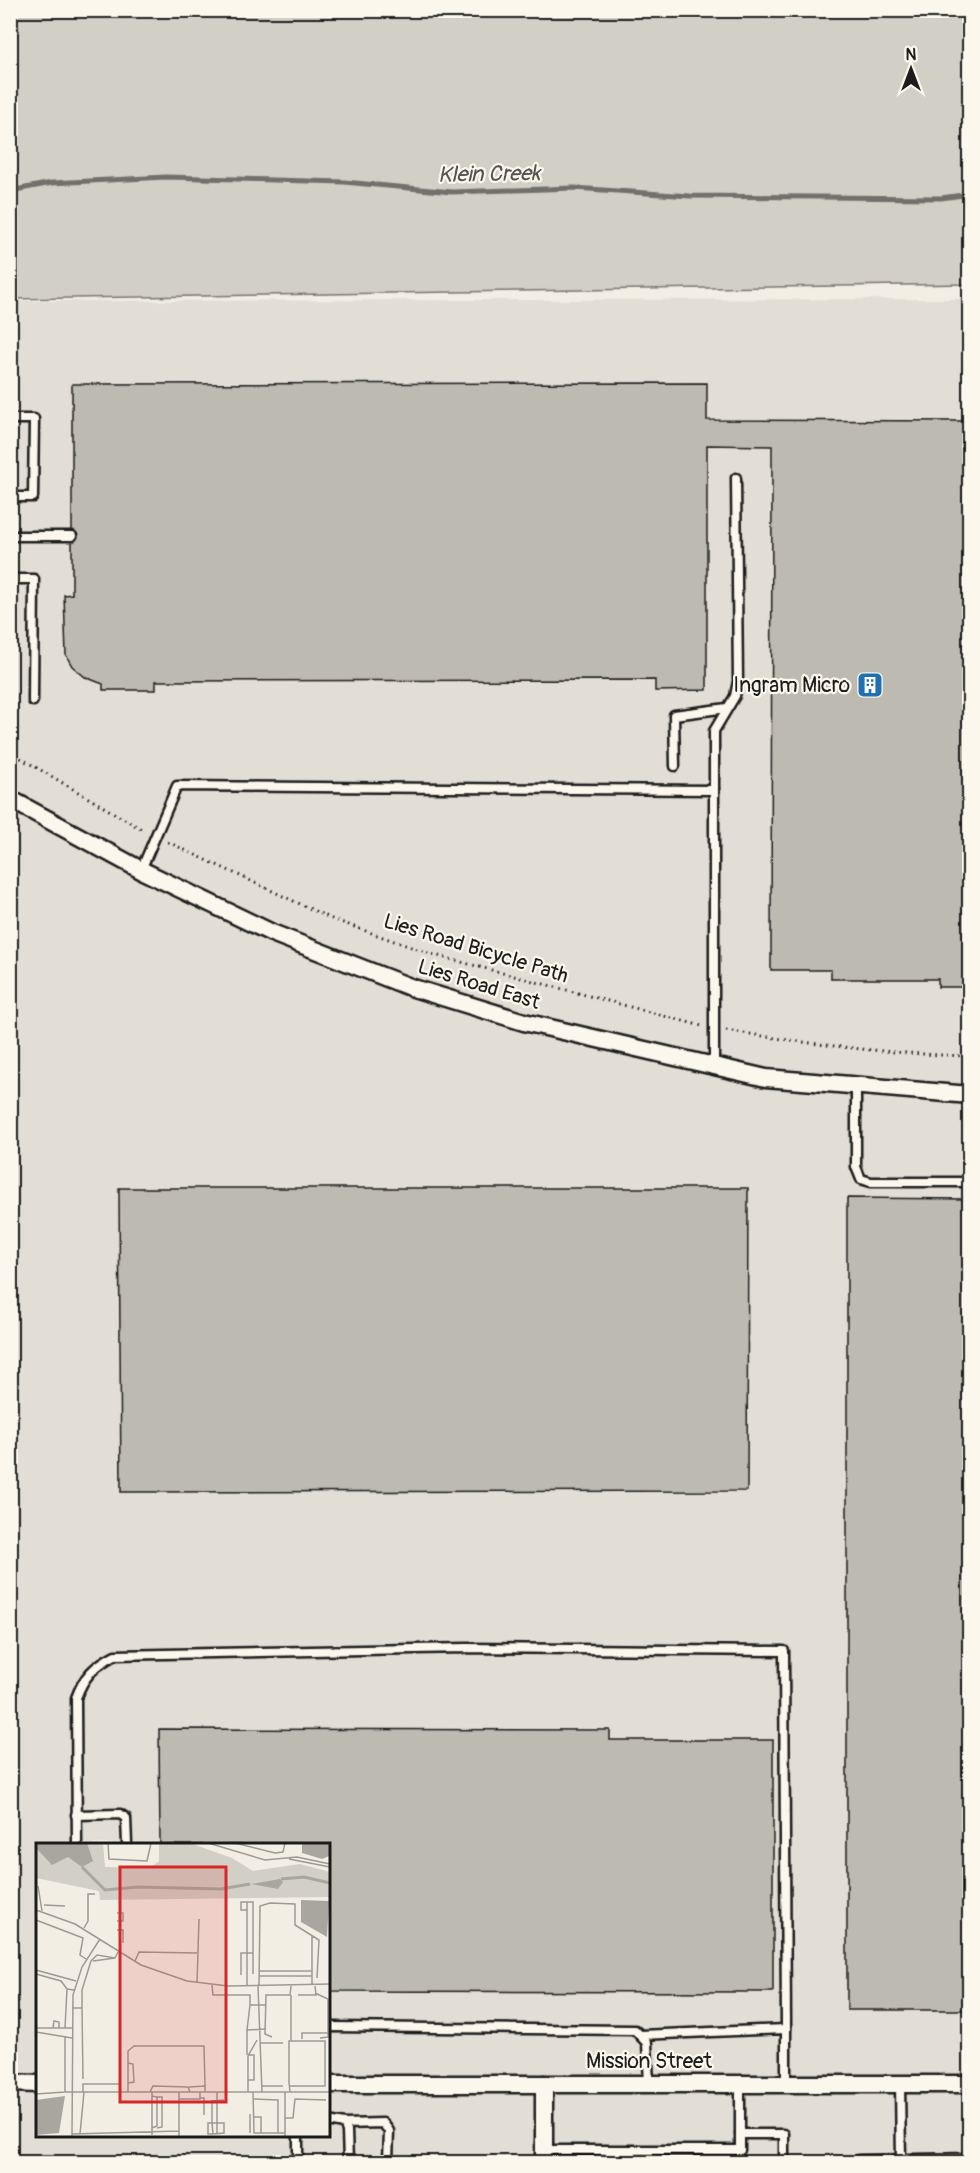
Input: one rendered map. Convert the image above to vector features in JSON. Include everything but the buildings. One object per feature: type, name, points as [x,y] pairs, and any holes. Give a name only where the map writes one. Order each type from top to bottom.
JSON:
[{"type":"street","name":"Lies Road East","points":[[10,799],[141,870],[272,933],[410,987],[524,1022],[766,1078],[969,1095]]},
{"type":"street","points":[[10,2084],[36,2084]]},
{"type":"street","name":"Mission Street","points":[[330,2084],[969,2084]]},
{"type":"street","points":[[544,2084],[544,2156]]},
{"type":"lane","points":[[10,418],[34,419],[33,497],[10,497]]},
{"type":"lane","points":[[714,1067],[714,731],[735,696],[738,681],[736,478]]},
{"type":"lane","points":[[10,536],[72,536]]},
{"type":"lane","points":[[10,579],[34,579],[33,701]]},
{"type":"lane","points":[[675,766],[674,715],[711,713],[728,708]]},
{"type":"lane","points":[[141,870],[177,786],[714,790]]},
{"type":"lane","points":[[856,1087],[856,1167],[861,1179],[871,1182],[969,1182]]},
{"type":"lane","points":[[76,1843],[76,1698],[82,1681],[90,1671],[115,1655],[466,1648],[784,1651],[786,2084]]},
{"type":"lane","points":[[76,1815],[120,1814],[126,1818],[127,1843]]},
{"type":"lane","points":[[330,2027],[623,2028],[635,2030],[647,2043],[649,2084]]},
{"type":"lane","points":[[640,2035],[786,2029]]},
{"type":"lane","points":[[544,2156],[740,2150],[740,2084]]},
{"type":"lane","points":[[900,2084],[901,2161]]},
{"type":"lane","points":[[330,2121],[344,2124],[383,2123],[389,2131],[388,2163]]},
{"type":"lane","points":[[344,2124],[347,2131],[348,2163]]},
{"type":"lane","points":[[740,2134],[784,2134],[784,2163]]},
{"type":"lane","points":[[298,2137],[298,2163]]},
{"type":"lane","points":[[858,2163],[859,2160],[968,2158]]},
{"type":"path","name":"Lies Road Bicycle Path","points":[[10,752],[56,781],[155,836],[332,919],[431,954],[633,1009],[714,1028],[811,1044],[917,1054],[969,1056]]},
{"type":"shaded area","points":[[10,11],[969,11],[969,284],[11,299]]},
{"type":"shaded area","points":[[969,299],[969,2162],[11,2162],[10,301]]},
{"type":"waterway","name":"Klein Creek","points":[[10,191],[52,183],[166,177],[344,182],[452,192],[574,188],[690,196],[941,198],[970,194]]},
{"type":"place","name":"Ingram Micro","points":[[870,685]]}]
